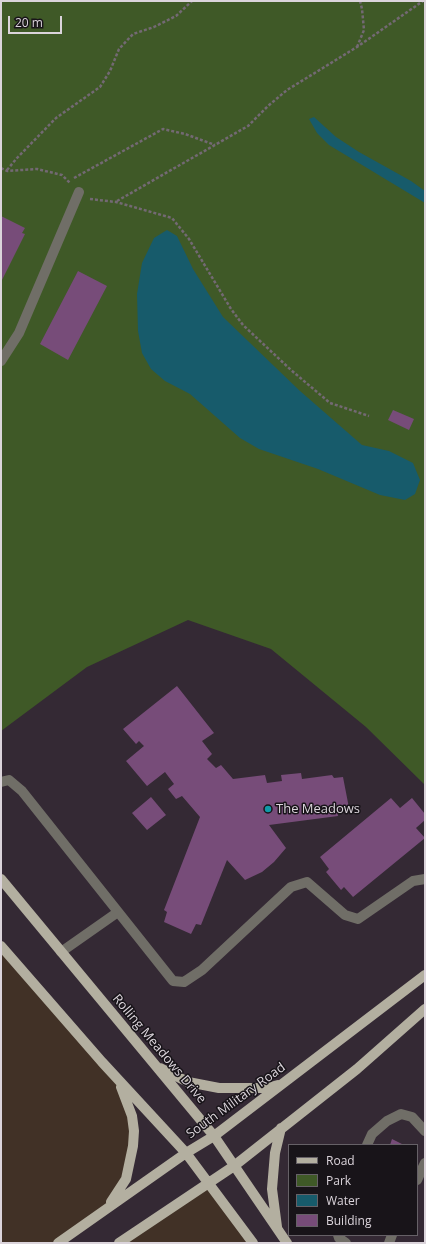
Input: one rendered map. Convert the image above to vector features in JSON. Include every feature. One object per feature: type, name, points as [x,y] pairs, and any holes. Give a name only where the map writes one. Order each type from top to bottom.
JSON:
[{"type":"main road","name":"Rolling Meadows Drive","points":[[1,879],[214,1136],[287,1243]]},
{"type":"main road","points":[[1,946],[119,1082],[186,1153],[253,1243]]},
{"type":"main road","name":"South Military Road","points":[[58,1243],[186,1153],[214,1136],[425,975]]},
{"type":"main road","points":[[120,1243],[234,1166],[356,1069],[425,1009]]},
{"type":"main road","points":[[157,1067],[188,1082],[219,1088],[267,1088],[284,1083]]},
{"type":"main road","points":[[108,1207],[126,1179],[133,1146],[134,1131],[132,1116],[119,1082]]},
{"type":"main road","points":[[278,1229],[272,1189],[275,1153],[282,1128]]},
{"type":"lane","points":[[1,361],[19,333],[79,192]]},
{"type":"lane","points":[[1,782],[9,780],[22,791],[173,981],[184,982],[202,970],[291,887],[307,882],[345,915],[358,919],[413,881],[425,879]]},
{"type":"lane","points":[[61,952],[118,912]]},
{"type":"lane","points":[[367,1144],[372,1134],[387,1120],[401,1114],[412,1117],[425,1131]]},
{"type":"lane","points":[[418,1178],[425,1163]]},
{"type":"path","points":[[7,171],[17,158],[56,118],[100,87],[110,72],[119,49],[133,34],[154,27],[176,16],[192,1]]},
{"type":"path","points":[[357,47],[364,30],[360,1]]},
{"type":"path","points":[[116,202],[248,126],[287,90],[357,47],[423,1]]},
{"type":"path","points":[[68,181],[163,129],[185,134],[215,145]]},
{"type":"path","points":[[1,168],[7,171],[37,169],[62,175],[84,198],[116,202],[172,218],[189,239],[230,309],[243,325],[291,370],[330,403],[369,416]]},
{"type":"shaded area","points":[[1,946],[119,1082],[132,1116],[129,1164],[108,1207],[58,1243],[1,1243]]},
{"type":"shaded area","points":[[209,1182],[253,1243],[120,1243]]},
{"type":"green space","points":[[1,1],[425,1],[425,785],[366,727],[271,649],[188,620],[87,667],[1,731]]},
{"type":"water","points":[[314,117],[336,137],[359,152],[411,181],[425,191],[425,203],[329,145],[317,133],[309,119]]},
{"type":"water","points":[[167,230],[177,236],[193,269],[223,317],[300,391],[362,445],[389,451],[413,463],[420,480],[415,494],[405,500],[380,495],[318,469],[259,449],[240,438],[190,394],[165,381],[151,369],[142,353],[138,331],[137,294],[142,263],[154,238]]},
{"type":"building","points":[[1,216],[25,228],[22,233],[25,234],[1,282]]},
{"type":"building","points":[[78,271],[107,286],[68,360],[40,344]]},
{"type":"building","points":[[393,410],[414,419],[409,430],[388,420]]},
{"type":"building","name":"The Meadows","points":[[177,686],[214,733],[202,741],[212,754],[207,759],[216,768],[221,765],[233,779],[265,775],[267,783],[282,781],[281,775],[301,773],[302,779],[332,775],[334,778],[343,777],[349,808],[337,811],[338,816],[269,825],[286,848],[274,862],[262,872],[245,880],[227,860],[201,925],[196,924],[191,934],[164,922],[167,912],[164,910],[200,817],[182,796],[176,799],[168,789],[174,784],[165,772],[147,786],[126,761],[144,746],[139,741],[136,744],[123,729]]},
{"type":"building","points":[[151,797],[166,815],[147,830],[132,813]]},
{"type":"building","points":[[391,798],[400,808],[412,798],[425,814],[425,820],[416,828],[425,838],[353,897],[344,887],[341,890],[326,872],[329,869],[320,857]]},
{"type":"building","points":[[392,1139],[402,1144],[390,1144]]},
{"type":"place","name":"The Meadows","points":[[268,809]]}]
